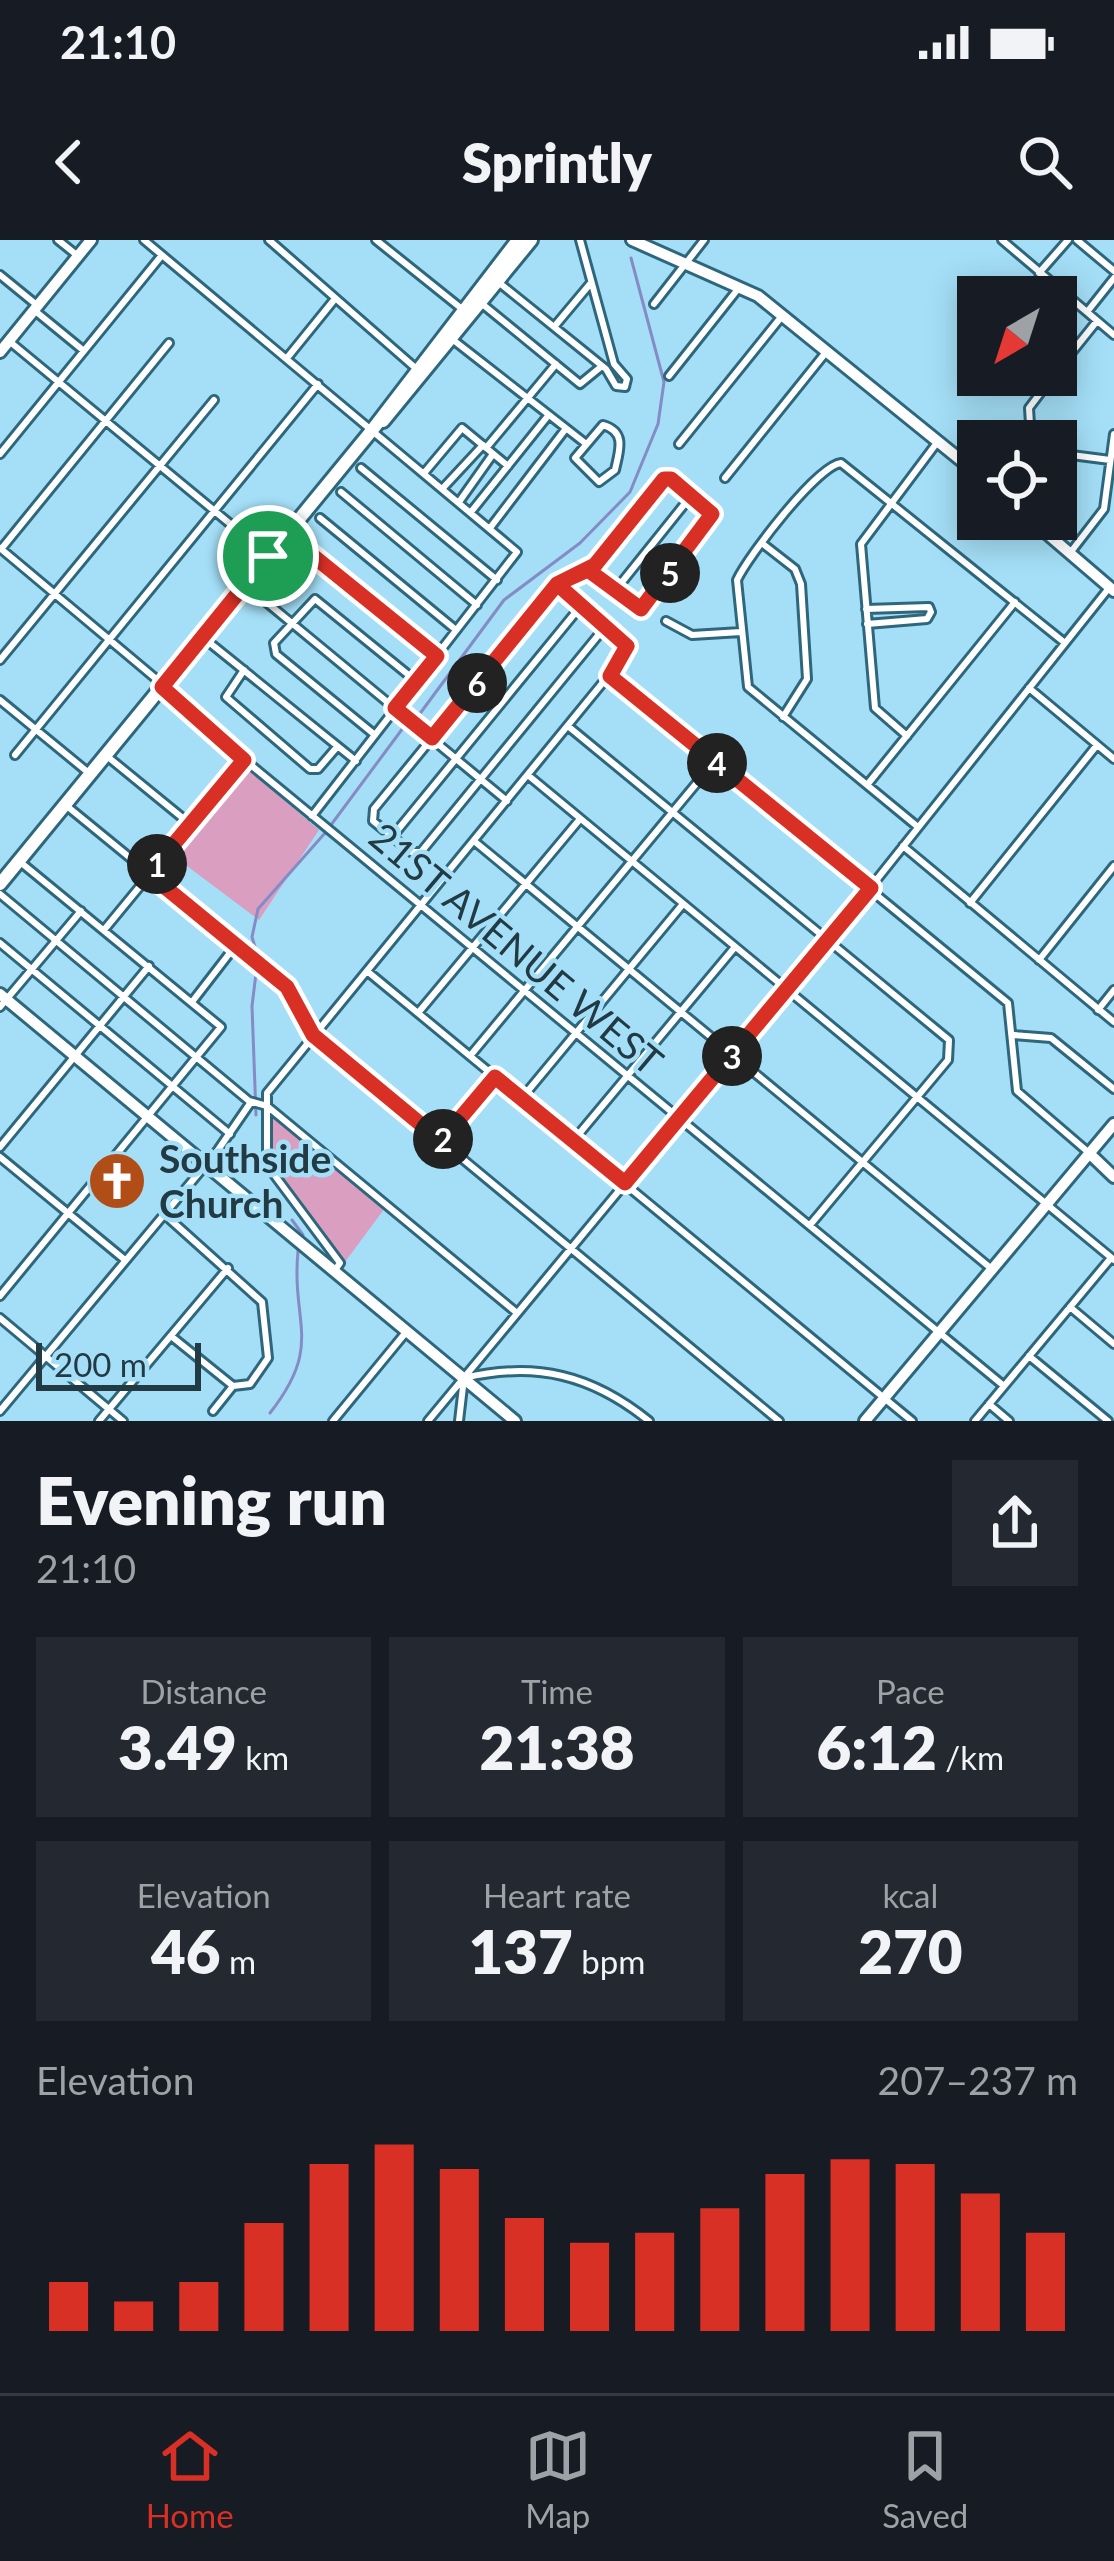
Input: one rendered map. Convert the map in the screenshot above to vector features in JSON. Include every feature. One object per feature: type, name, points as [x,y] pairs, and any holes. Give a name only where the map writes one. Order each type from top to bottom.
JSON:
[{"type":"main road","points":[[419,371],[452,339],[466,313],[481,302],[513,245],[532,240]]},
{"type":"main road","points":[[0,884],[10,865],[106,755],[494,278]]},
{"type":"street","points":[[58,240],[78,256]]},
{"type":"street","points":[[0,352],[91,240]]},
{"type":"street","points":[[144,240],[460,502],[517,555],[312,816]]},
{"type":"street","points":[[269,240],[419,371]]},
{"type":"street","points":[[376,240],[466,313]]},
{"type":"street","points":[[386,248],[392,240]]},
{"type":"street","points":[[580,240],[609,368]]},
{"type":"street","points":[[632,240],[740,286],[957,456]]},
{"type":"street","points":[[654,304],[701,243],[691,240]]},
{"type":"street","points":[[1002,240],[1114,335]]},
{"type":"street","points":[[1040,273],[1072,240],[1114,275],[1087,312]]},
{"type":"street","points":[[0,454],[162,255]]},
{"type":"street","points":[[0,274],[84,351]]},
{"type":"street","points":[[494,278],[609,368]]},
{"type":"street","points":[[554,327],[590,284]]},
{"type":"street","points":[[669,376],[740,286]]},
{"type":"street","points":[[287,358],[334,300]]},
{"type":"street","points":[[481,302],[583,385],[609,368]]},
{"type":"street","points":[[679,444],[782,315]]},
{"type":"street","points":[[1077,346],[1097,321]]},
{"type":"street","points":[[452,339],[585,443]]},
{"type":"street","points":[[9,341],[268,556]]},
{"type":"street","points":[[0,549],[169,343]]},
{"type":"street","points":[[724,478],[827,351]]},
{"type":"street","points":[[460,502],[487,449],[556,364]]},
{"type":"street","points":[[15,755],[318,384]]},
{"type":"street","points":[[0,660],[214,400]]},
{"type":"street","points":[[471,512],[547,417]]},
{"type":"street","points":[[604,425],[620,437],[615,470],[604,481],[577,464],[585,443],[604,425]]},
{"type":"street","points":[[425,473],[463,428],[508,466]]},
{"type":"street","points":[[490,528],[565,430]]},
{"type":"street","points":[[1070,554],[1111,500],[1114,434]]},
{"type":"street","points":[[907,736],[875,708],[861,544],[939,441]]},
{"type":"street","points":[[443,488],[487,449]]},
{"type":"street","points":[[1077,456],[1112,461]]},
{"type":"street","points":[[918,827],[748,687],[737,580],[763,544],[824,469],[837,463],[891,500],[1066,643]]},
{"type":"street","points":[[362,467],[498,581]]},
{"type":"street","points":[[588,570],[638,610],[713,517],[666,478],[588,570],[557,584],[374,809],[373,821],[418,854],[605,628]]},
{"type":"street","points":[[341,492],[478,605]]},
{"type":"street","points":[[614,592],[691,496]]},
{"type":"street","points":[[320,518],[457,631]]},
{"type":"street","points":[[286,534],[437,656]]},
{"type":"street","points":[[428,1421],[788,990],[1112,589],[1054,540]]},
{"type":"street","points":[[763,544],[795,569],[801,584],[808,680],[783,716]]},
{"type":"street","name":"21ST AVENUE WEST","points":[[0,549],[244,760],[1004,1386]]},
{"type":"street","points":[[0,1411],[529,776],[628,650],[557,584]]},
{"type":"street","points":[[245,585],[508,801]]},
{"type":"street","points":[[375,735],[272,649],[291,622],[312,598],[416,681]]},
{"type":"street","points":[[867,785],[1015,602]]},
{"type":"street","points":[[392,837],[580,607]]},
{"type":"street","points":[[866,609],[929,607],[931,612],[927,619],[867,624]]},
{"type":"street","points":[[666,621],[692,635],[741,632]]},
{"type":"street","points":[[202,637],[356,761]]},
{"type":"street","points":[[244,670],[226,697],[316,770],[337,747]]},
{"type":"street","points":[[610,676],[1008,1003],[1020,1095],[1114,1177]]},
{"type":"street","points":[[1029,688],[1114,760]]},
{"type":"street","points":[[1,702],[90,774]]},
{"type":"street","points":[[569,727],[944,1035],[950,1055],[809,1226]]},
{"type":"street","points":[[970,903],[1097,745]]},
{"type":"street","points":[[106,755],[190,824]]},
{"type":"street","points":[[104,930],[244,760]]},
{"type":"street","points":[[470,1056],[715,761]]},
{"type":"street","points":[[529,776],[1113,1259],[975,1421]]},
{"type":"street","points":[[65,804],[287,987],[313,1035],[779,1421]]},
{"type":"street","points":[[418,1013],[580,819]]},
{"type":"street","points":[[475,841],[994,1270]]},
{"type":"street","points":[[903,846],[1114,1022]]},
{"type":"street","points":[[0,1296],[220,1029],[81,911],[10,865]]},
{"type":"street","points":[[1039,960],[1114,866]]},
{"type":"street","points":[[0,894],[518,1313]]},
{"type":"street","points":[[522,1098],[683,904]]},
{"type":"street","points":[[81,911],[2,1000],[76,1056],[515,1421]]},
{"type":"street","points":[[0,944],[230,1134]]},
{"type":"street","points":[[192,1002],[236,946]]},
{"type":"street","points":[[573,1141],[735,947]]},
{"type":"street","points":[[125,1260],[0,1152],[149,966]]},
{"type":"street","points":[[367,970],[912,1421]]},
{"type":"street","points":[[1098,1010],[1114,990]]},
{"type":"street","points":[[1014,1035],[1051,1038],[1114,1089]]},
{"type":"street","points":[[441,1141],[495,1077]]},
{"type":"street","points":[[257,1103],[266,1165],[340,1263],[335,1271]]},
{"type":"street","points":[[865,1421],[1114,1124]]},
{"type":"street","points":[[1090,1154],[1114,1164]]},
{"type":"street","points":[[164,1214],[262,1302],[268,1353],[253,1382],[233,1386],[213,1411]]},
{"type":"street","points":[[99,1421],[228,1268]]},
{"type":"street","points":[[1070,1307],[1114,1344]]},
{"type":"street","points":[[0,1318],[123,1421]]},
{"type":"street","points":[[333,1421],[407,1331]]},
{"type":"street","points":[[171,1336],[233,1386]]},
{"type":"street","points":[[1029,1356],[1108,1421]]},
{"type":"street","points":[[464,1378],[515,1370],[571,1375],[610,1392],[649,1421]]},
{"type":"street","points":[[459,1421],[464,1378]]},
{"type":"street","points":[[989,1404],[1009,1421]]},
{"type":"shaded area","points":[[243,765],[319,830],[259,920],[171,854]]},
{"type":"shaded area","points":[[269,1113],[385,1208],[339,1270],[342,1265],[269,1164]]},
{"type":"waterway","points":[[256,1115],[252,1006],[258,957],[252,937],[258,909],[325,833],[403,728],[410,727],[504,600],[580,543],[630,492],[658,424],[664,382],[631,258]]},
{"type":"waterway","points":[[292,1220],[303,1235]]},
{"type":"waterway","points":[[270,1413],[301,1351],[298,1251]]},
{"type":"place","name":"Southside Church","points":[[117,1181]]},
{"type":"route","points":[[268,556],[162,687],[244,760],[149,874],[287,987],[313,1035],[441,1141],[495,1077],[625,1183],[871,888],[610,676],[627,646],[557,584],[588,570],[634,609],[641,609],[712,521],[712,514],[671,479],[664,479],[595,565],[557,584],[432,738],[395,708],[437,656],[286,534],[268,556]]}]
